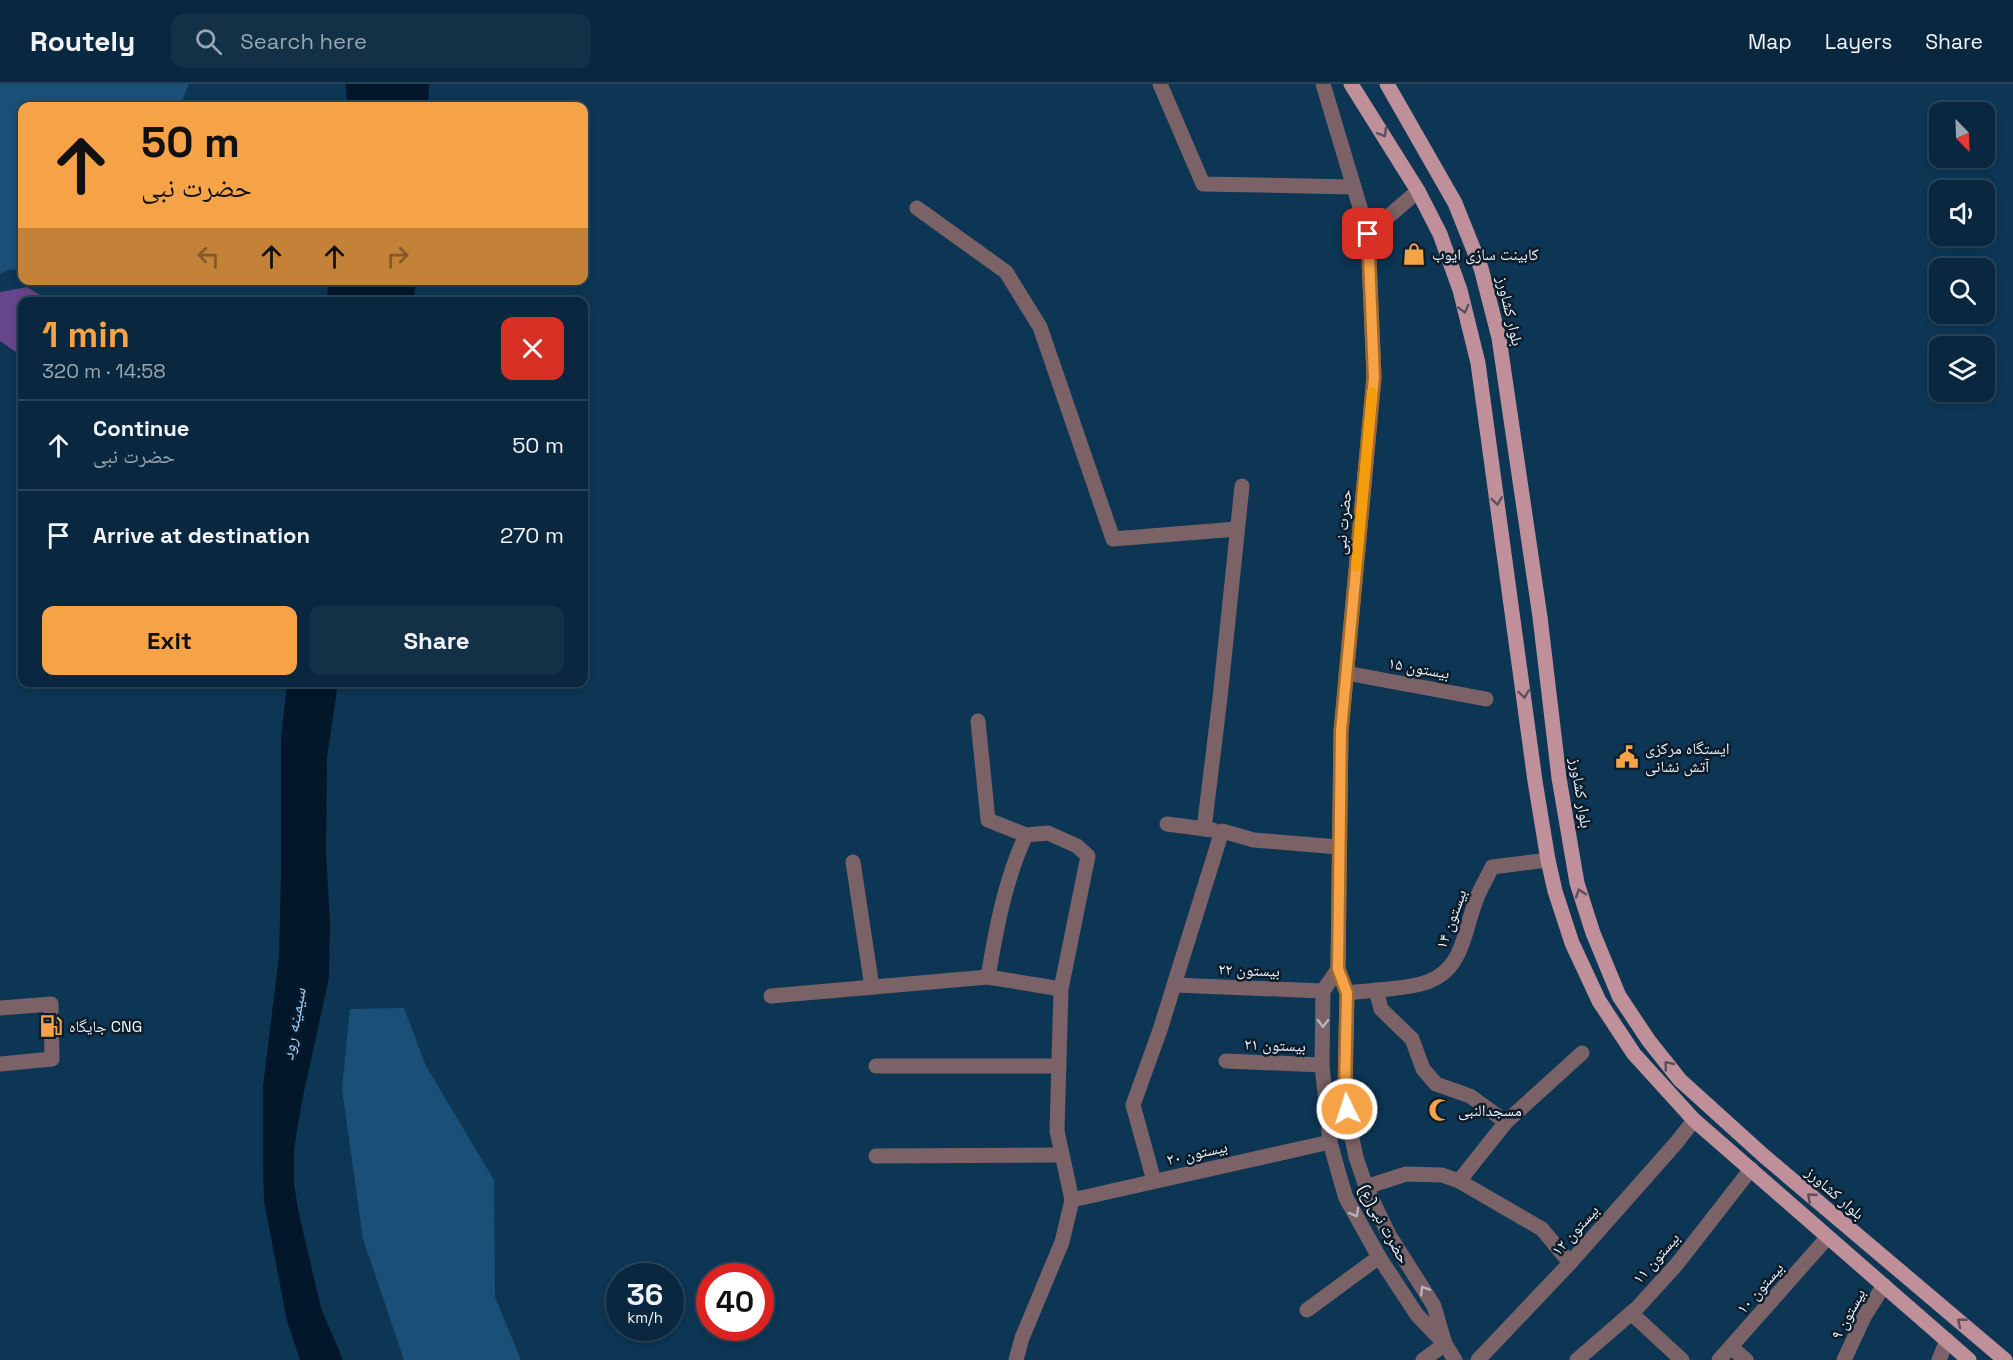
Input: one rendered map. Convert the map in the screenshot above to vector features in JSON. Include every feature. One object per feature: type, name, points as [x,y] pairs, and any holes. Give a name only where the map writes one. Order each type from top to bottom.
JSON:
[{"type":"main road","points":[[1351,84],[1418,191],[1440,234],[1460,290],[1478,363],[1534,781],[1548,860],[1555,891],[1572,943],[1599,1001],[1634,1054],[1694,1120],[1969,1360]]},
{"type":"main road","name":"بلوار کشاورز","points":[[1387,84],[1455,203],[1481,268],[1499,338],[1540,617],[1559,778],[1577,883],[1619,996],[1649,1041],[1680,1080],[1764,1156],[2005,1360]]},
{"type":"main road","points":[[1534,781],[1559,778]]},
{"type":"street","points":[[1160,84],[1203,184],[1354,188]]},
{"type":"street","name":"حضرت نبی","points":[[1323,84],[1368,234],[1374,377],[1341,731],[1338,969]]},
{"type":"street","points":[[1368,234],[1418,191]]},
{"type":"street","points":[[917,208],[1005,272],[1040,327],[1113,539],[1237,529]]},
{"type":"street","points":[[1204,829],[1242,486]]},
{"type":"street","name":"بیستون ۱۵","points":[[1346,673],[1486,699]]},
{"type":"street","points":[[978,721],[988,820],[1026,835],[1048,833],[1077,846],[1088,856],[1061,989],[1057,1131],[1072,1200],[1062,1242],[1022,1338],[1016,1360]]},
{"type":"street","points":[[1167,824],[1222,831],[1254,840],[1338,847]]},
{"type":"street","points":[[1154,1181],[1133,1105],[1174,985],[1222,831]]},
{"type":"street","points":[[988,977],[995,934],[1018,853],[1026,835]]},
{"type":"street","name":"بیستون ۱۴","points":[[1347,993],[1417,985],[1431,981],[1446,972],[1458,956],[1476,900],[1492,867],[1548,860]]},
{"type":"street","points":[[853,862],[872,987]]},
{"type":"street","points":[[1323,992],[1338,969]]},
{"type":"street","name":"حضرت نبی(ع)","points":[[1338,969],[1347,993],[1345,1089],[1350,1129],[1366,1187],[1389,1235],[1434,1306],[1445,1344]]},
{"type":"street","points":[[771,996],[988,977],[1061,989]]},
{"type":"street","name":"بیستون ۲۲","points":[[1174,985],[1323,992]]},
{"type":"street","points":[[1376,990],[1381,1009],[1412,1040],[1423,1070],[1436,1084],[1470,1096],[1506,1122]]},
{"type":"street","name":"حضرت نبی(ع)","points":[[1323,992],[1322,1065],[1330,1142],[1346,1198],[1379,1257],[1417,1315],[1445,1344],[1455,1360]]},
{"type":"street","points":[[0,1008],[51,1004],[52,1059],[0,1064]]},
{"type":"street","points":[[1459,1181],[1506,1122],[1582,1053]]},
{"type":"street","name":"بیستون ۲۱","points":[[1226,1061],[1322,1065]]},
{"type":"street","points":[[876,1066],[1059,1066]]},
{"type":"street","name":"بیستون ۱۲","points":[[1478,1360],[1570,1263],[1694,1120]]},
{"type":"street","name":"بیستون ۲۰","points":[[1072,1200],[1330,1142]]},
{"type":"street","points":[[876,1156],[1062,1155]]},
{"type":"street","name":"بیستون ۱۱","points":[[1577,1360],[1631,1313],[1677,1264],[1751,1169]]},
{"type":"street","points":[[1366,1187],[1406,1174],[1442,1175],[1459,1181],[1542,1230],[1570,1263]]},
{"type":"street","name":"بیستون ۱۰","points":[[1719,1360],[1827,1238]]},
{"type":"street","points":[[1307,1310],[1379,1257]]},
{"type":"street","name":"بیستون ۹","points":[[1844,1360],[1864,1317],[1884,1285]]},
{"type":"street","points":[[1631,1313],[1682,1360]]},
{"type":"street","points":[[1939,1360],[1947,1340]]},
{"type":"street","points":[[1423,1360],[1445,1344]]},
{"type":"street","points":[[1732,1348],[1746,1360]]},
{"type":"shaded area","points":[[0,84],[189,84],[182,102],[18,102],[18,269],[8,270],[0,274]]},
{"type":"shaded area","points":[[404,1008],[426,1066],[494,1180],[495,1297],[521,1360],[404,1360],[363,1239],[342,1089],[350,1009]]},
{"type":"water","points":[[346,84],[429,84],[428,102],[347,102]]},
{"type":"water","points":[[328,285],[415,285],[414,297],[327,297]]},
{"type":"water","name":"سیمینه رود","points":[[287,687],[337,687],[327,758],[326,852],[330,921],[329,978],[303,1096],[294,1149],[294,1184],[321,1308],[343,1360],[300,1360],[287,1321],[264,1201],[263,1086],[279,956],[281,738]]},
{"type":"building","points":[[27,287],[43,297],[18,297],[18,353],[0,341],[0,292]]},
{"type":"slow traffic","points":[[1356,567],[1372,392]]},
{"type":"place","name":"کابینت سازی ایوب","points":[[1414,254]]},
{"type":"place","name":"ایستگاه مرکزی آتش نشانی","points":[[1627,757]]},
{"type":"place","name":"جایگاه CNG","points":[[51,1026]]},
{"type":"place","name":"مسجدالنبی","points":[[1440,1110]]},
{"type":"route","points":[[1347,1109],[1345,1089],[1347,993],[1338,969],[1338,847],[1341,731],[1374,377],[1368,234]]}]
